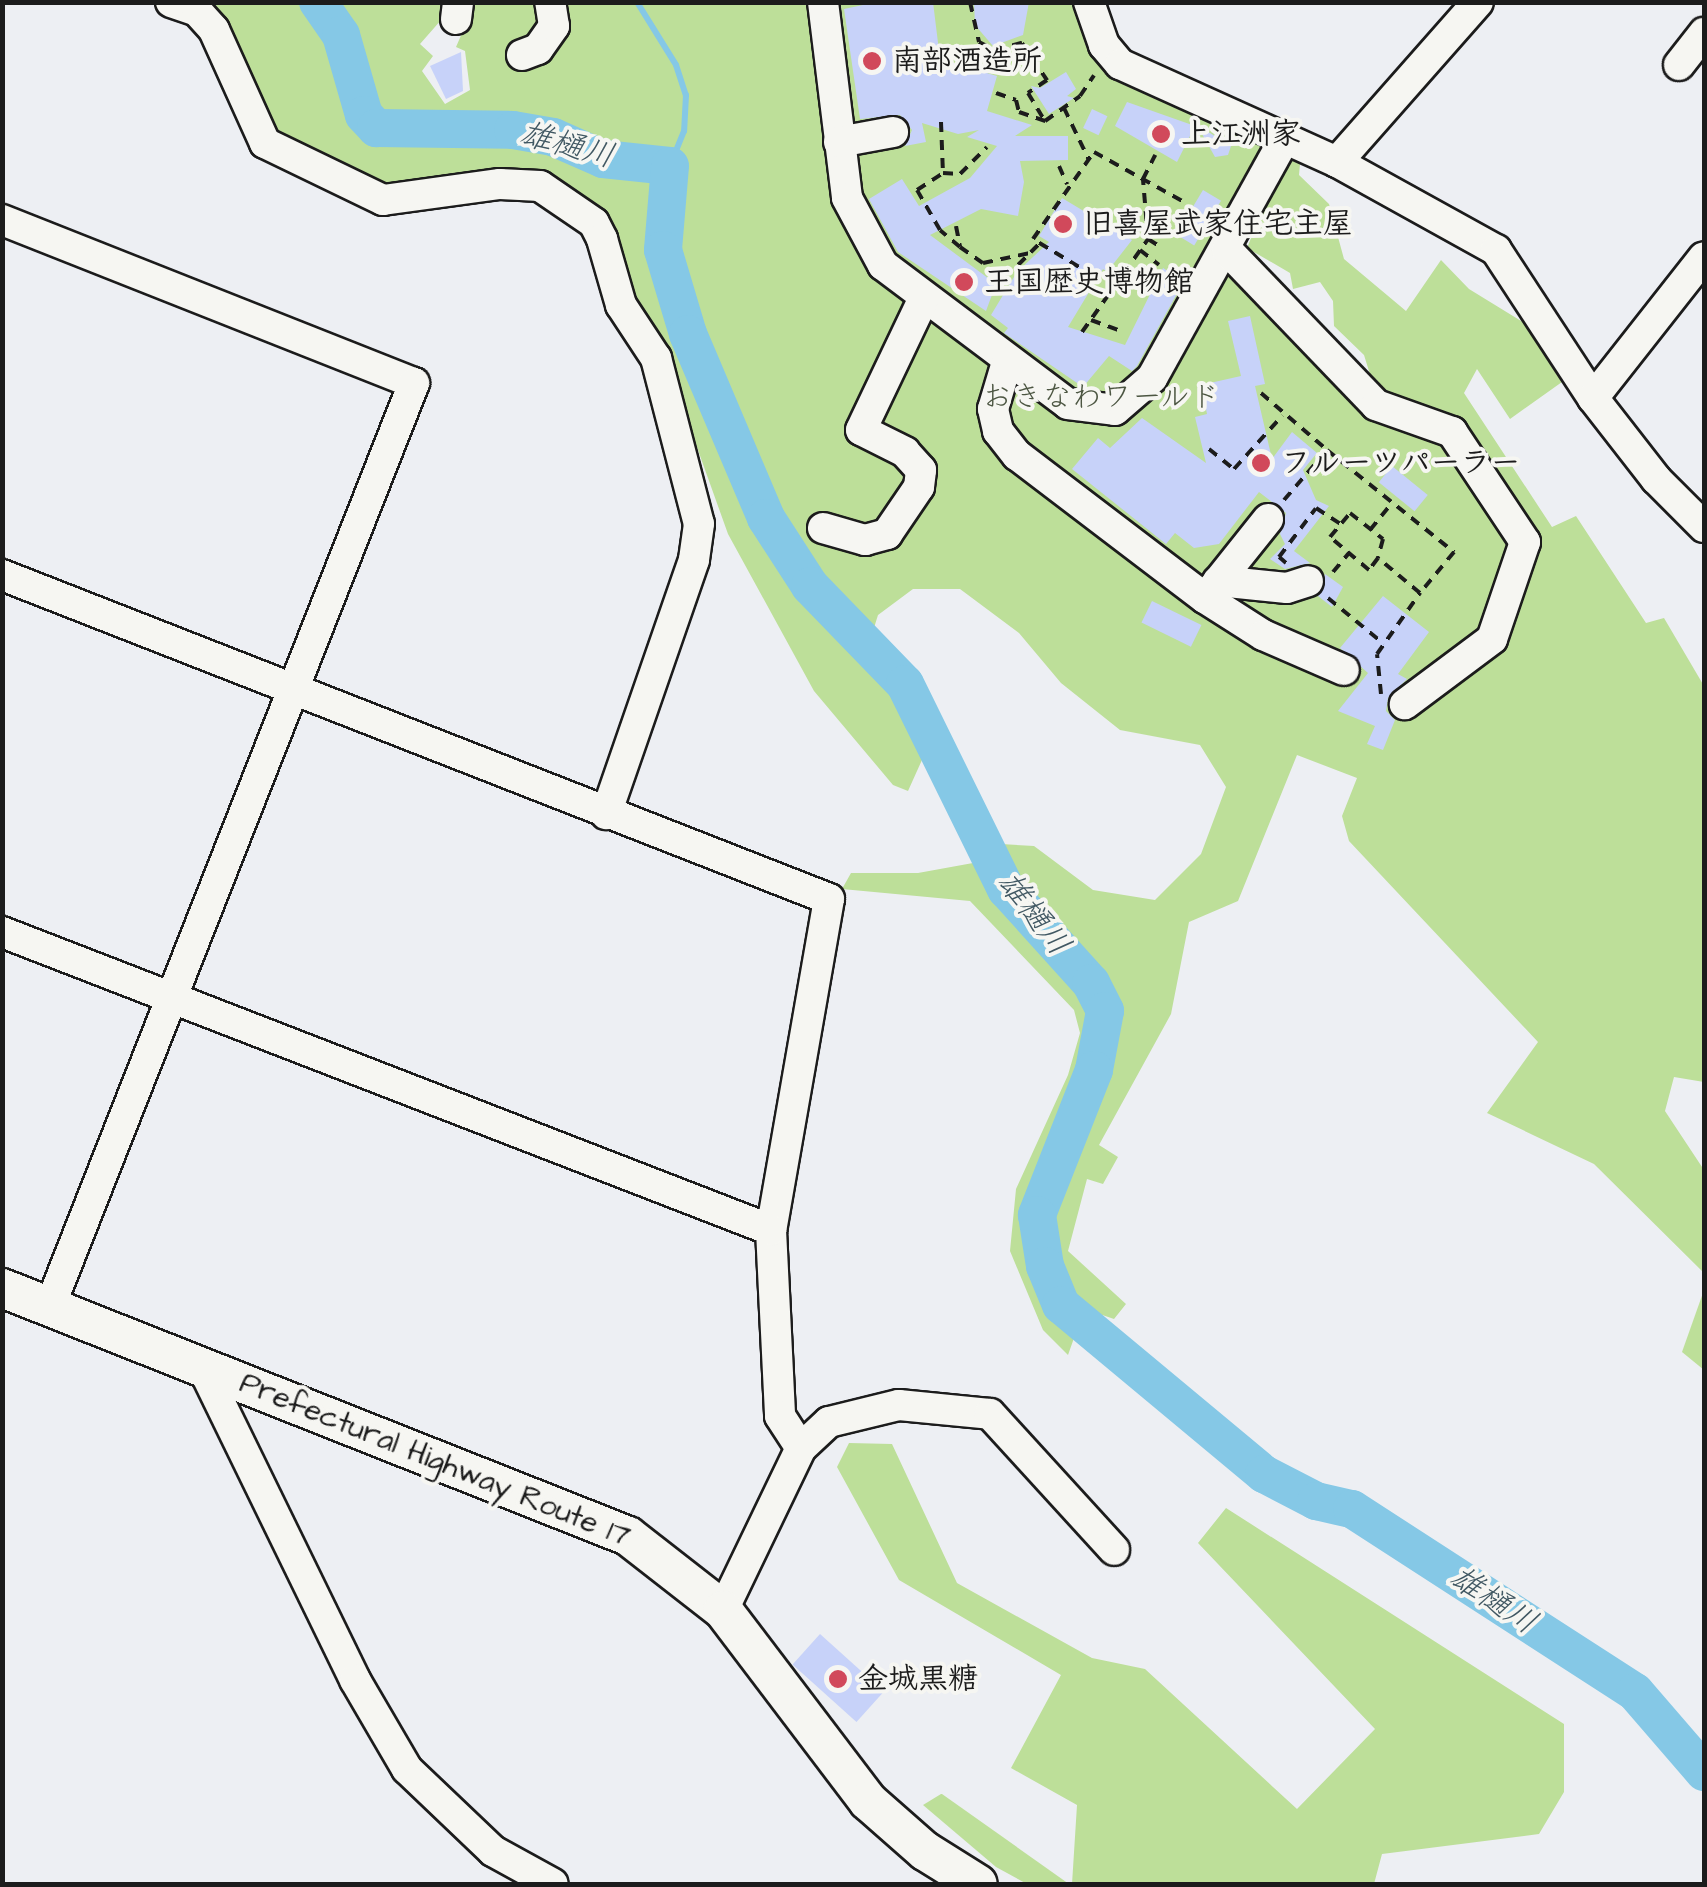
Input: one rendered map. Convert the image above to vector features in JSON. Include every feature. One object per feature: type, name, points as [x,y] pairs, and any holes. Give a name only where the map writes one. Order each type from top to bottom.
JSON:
[{"type":"main road","name":"Prefectural Highway Route 17","points":[[2,1288],[628,1536],[724,1610],[868,1801],[926,1851],[978,1884]]},
{"type":"street","points":[[172,2],[196,11],[214,30],[264,143],[383,200],[500,184],[540,186],[594,223],[621,305],[656,358],[700,524],[694,560],[606,814]]},
{"type":"street","points":[[522,55],[538,49],[554,26],[550,2]]},
{"type":"street","points":[[823,2],[847,198],[882,265],[923,300],[1068,404],[1115,410],[1152,378],[1227,250],[1285,138]]},
{"type":"street","points":[[1089,2],[1104,45],[1120,64],[1337,162],[1496,250],[1593,398],[1656,479],[1704,526]]},
{"type":"street","points":[[1337,162],[1478,2]]},
{"type":"street","points":[[1679,66],[1704,33]]},
{"type":"street","points":[[839,142],[893,132]]},
{"type":"street","points":[[2,220],[414,384],[50,1306]]},
{"type":"street","points":[[1227,250],[1376,405],[1452,432],[1525,542],[1492,639],[1393,701]]},
{"type":"street","points":[[1593,398],[1704,257]]},
{"type":"street","points":[[823,528],[865,540],[887,534],[919,487],[921,470],[905,452],[860,430],[923,300]]},
{"type":"street","points":[[1007,362],[994,409],[998,430],[1017,456],[1211,590],[1263,635],[1344,670]]},
{"type":"street","points":[[1211,590],[1268,518]]},
{"type":"street","points":[[2,575],[829,899],[771,1230],[780,1416],[801,1448]]},
{"type":"street","points":[[1211,590],[1287,588],[1318,579]]},
{"type":"street","points":[[2,932],[771,1230]]},
{"type":"street","points":[[201,1364],[355,1680],[407,1769],[493,1851],[553,1884]]},
{"type":"street","points":[[724,1610],[801,1448],[829,1422],[899,1405],[990,1414],[1114,1550]]},
{"type":"path","points":[[970,2],[979,42],[995,50],[1022,44],[1047,80],[1028,93],[1046,120]]},
{"type":"path","points":[[1046,120],[1080,96],[1100,66]]},
{"type":"path","points":[[996,93],[1016,100],[1019,112],[1046,120]]},
{"type":"path","points":[[1064,108],[1089,160]]},
{"type":"path","points":[[942,122],[943,173]]},
{"type":"path","points":[[986,147],[960,174],[943,173],[917,190],[940,230],[983,263],[1030,252]]},
{"type":"path","points":[[1098,270],[1094,276],[1033,239],[1066,184],[1094,152],[1182,201]]},
{"type":"path","points":[[1082,332],[1148,238],[1142,179],[1154,156]]},
{"type":"path","points":[[1059,166],[1066,184]]},
{"type":"path","points":[[956,226],[960,247]]},
{"type":"path","points":[[1148,238],[1160,247]]},
{"type":"path","points":[[1018,266],[1039,244]]},
{"type":"path","points":[[1140,250],[1159,265]]},
{"type":"path","points":[[1091,320],[1122,332]]},
{"type":"path","points":[[1261,392],[1282,416],[1454,552],[1377,654],[1393,701]]},
{"type":"path","points":[[1209,449],[1234,469],[1282,416]]},
{"type":"path","points":[[1268,518],[1326,450]]},
{"type":"path","points":[[1370,530],[1392,503]]},
{"type":"path","points":[[1316,508],[1341,524]]},
{"type":"path","points":[[1350,513],[1383,539],[1378,558],[1369,570],[1330,537],[1341,524],[1350,513]]},
{"type":"path","points":[[1318,579],[1349,553]]},
{"type":"path","points":[[1378,558],[1420,593]]},
{"type":"green space","name":"おきなわワールド","points":[[204,3],[456,3],[420,44],[433,56],[422,71],[445,104],[470,90],[465,51],[456,47],[475,3],[1084,3],[1104,59],[1287,148],[1238,250],[1377,397],[1364,355],[1334,326],[1333,301],[1320,282],[1293,289],[1290,273],[1247,248],[1285,155],[1300,164],[1299,175],[1329,204],[1344,259],[1406,311],[1441,260],[1469,289],[1526,324],[1562,382],[1510,419],[1477,369],[1464,393],[1552,527],[1576,516],[1646,623],[1664,618],[1704,686],[1704,1082],[1674,1077],[1665,1111],[1704,1170],[1704,1273],[1594,1164],[1487,1113],[1538,1042],[1349,841],[1342,816],[1357,778],[1297,755],[1238,901],[1189,922],[1171,1014],[1099,1145],[1118,1157],[1103,1184],[1087,1179],[1068,1251],[1126,1304],[1114,1319],[1082,1308],[1036,1259],[1034,1285],[1074,1338],[1068,1355],[1043,1330],[1010,1251],[1016,1189],[1068,1075],[1080,1033],[1074,1010],[970,901],[842,889],[851,873],[918,873],[973,863],[1001,844],[1034,846],[1093,890],[1155,900],[1201,854],[1226,787],[1200,745],[1120,730],[1061,683],[1019,633],[960,589],[913,589],[878,615],[873,631],[914,667],[926,751],[908,791],[893,785],[814,691],[728,534],[659,341],[543,176],[389,189],[266,133]]},
{"type":"green space","points":[[1704,1290],[1704,1370],[1682,1352]]},
{"type":"green space","points":[[849,1443],[892,1444],[957,1583],[1092,1658],[1145,1669],[1297,1809],[1375,1729],[1198,1543],[1226,1508],[1564,1724],[1564,1792],[1539,1834],[1382,1854],[1374,1884],[1072,1884],[1077,1805],[1011,1768],[1061,1675],[899,1580],[837,1467]]},
{"type":"green space","points":[[941,1794],[1069,1884],[1027,1884],[996,1867],[923,1805]]},
{"type":"building","points":[[877,2],[933,2],[940,59],[997,76],[987,111],[1032,125],[1015,136],[1068,136],[1068,160],[1020,161],[1024,182],[1018,216],[981,209],[930,235],[996,284],[986,311],[898,252],[869,199],[902,179],[919,206],[970,178],[997,146],[967,137],[979,130],[958,134],[922,123],[926,142],[905,146],[912,130],[900,115],[860,119],[844,9]]},
{"type":"building","points":[[974,2],[1029,2],[1023,35],[993,46],[975,25]]},
{"type":"building","points":[[461,52],[463,91],[446,99],[430,66]]},
{"type":"building","points":[[1066,72],[1076,89],[1067,96],[1074,98],[1049,114],[1031,86],[1040,88]]},
{"type":"building","name":"上江洲家","points":[[1127,102],[1195,126],[1177,162],[1115,126]]},
{"type":"building","points":[[1092,109],[1107,116],[1099,135],[1083,128]]},
{"type":"building","points":[[1197,125],[1231,146],[1228,155],[1215,157]]},
{"type":"building","points":[[1203,190],[1221,201],[1194,245],[1176,235]]},
{"type":"building","points":[[1062,198],[1132,240],[1107,272],[1103,269],[1068,327],[1125,345],[1163,268],[1184,281],[1137,366],[1132,371],[1109,356],[1083,387],[1004,333],[1008,328],[991,315],[1017,272],[1049,242],[1039,236]]},
{"type":"building","points":[[1250,316],[1265,384],[1255,386],[1272,459],[1292,432],[1317,453],[1303,470],[1316,500],[1329,506],[1294,551],[1310,563],[1285,569],[1270,559],[1285,544],[1280,534],[1286,513],[1259,492],[1219,544],[1194,548],[1175,533],[1166,544],[1072,469],[1098,438],[1110,448],[1142,418],[1206,463],[1195,417],[1207,414],[1201,385],[1241,376],[1228,321]]},
{"type":"building","points":[[1392,466],[1428,495],[1415,511],[1379,482]]},
{"type":"building","points":[[1325,574],[1343,587],[1332,607],[1318,596]]},
{"type":"building","points":[[1383,596],[1429,632],[1398,674],[1407,679],[1388,698],[1386,711],[1395,720],[1383,750],[1367,744],[1375,726],[1338,711],[1368,673],[1340,648]]},
{"type":"building","points":[[1152,601],[1201,625],[1191,647],[1141,623]]},
{"type":"building","name":"金城黒糖","points":[[820,1634],[884,1692],[856,1722],[793,1664]]},
{"type":"waterway","name":"雄樋川","points":[[318,2],[341,35],[364,115],[376,128],[513,130],[553,137],[603,159],[670,166],[663,250],[688,334],[766,518],[810,586],[905,684],[1006,889],[1091,983],[1105,1011],[1094,1070],[1037,1215],[1045,1266],[1061,1305],[1264,1474],[1316,1501],[1352,1509],[1635,1692],[1704,1772]]},
{"type":"waterway","points":[[637,2],[676,65],[686,95],[684,131],[670,166]]},
{"type":"place","name":"南部酒造所","points":[[872,61]]},
{"type":"place","name":"上江洲家","points":[[1161,134]]},
{"type":"place","name":"旧喜屋武家住宅主屋","points":[[1063,224]]},
{"type":"place","name":"王国歴史博物館","points":[[964,282]]},
{"type":"place","name":"フルーツパーラー","points":[[1261,463]]},
{"type":"place","name":"金城黒糖","points":[[838,1679]]}]
